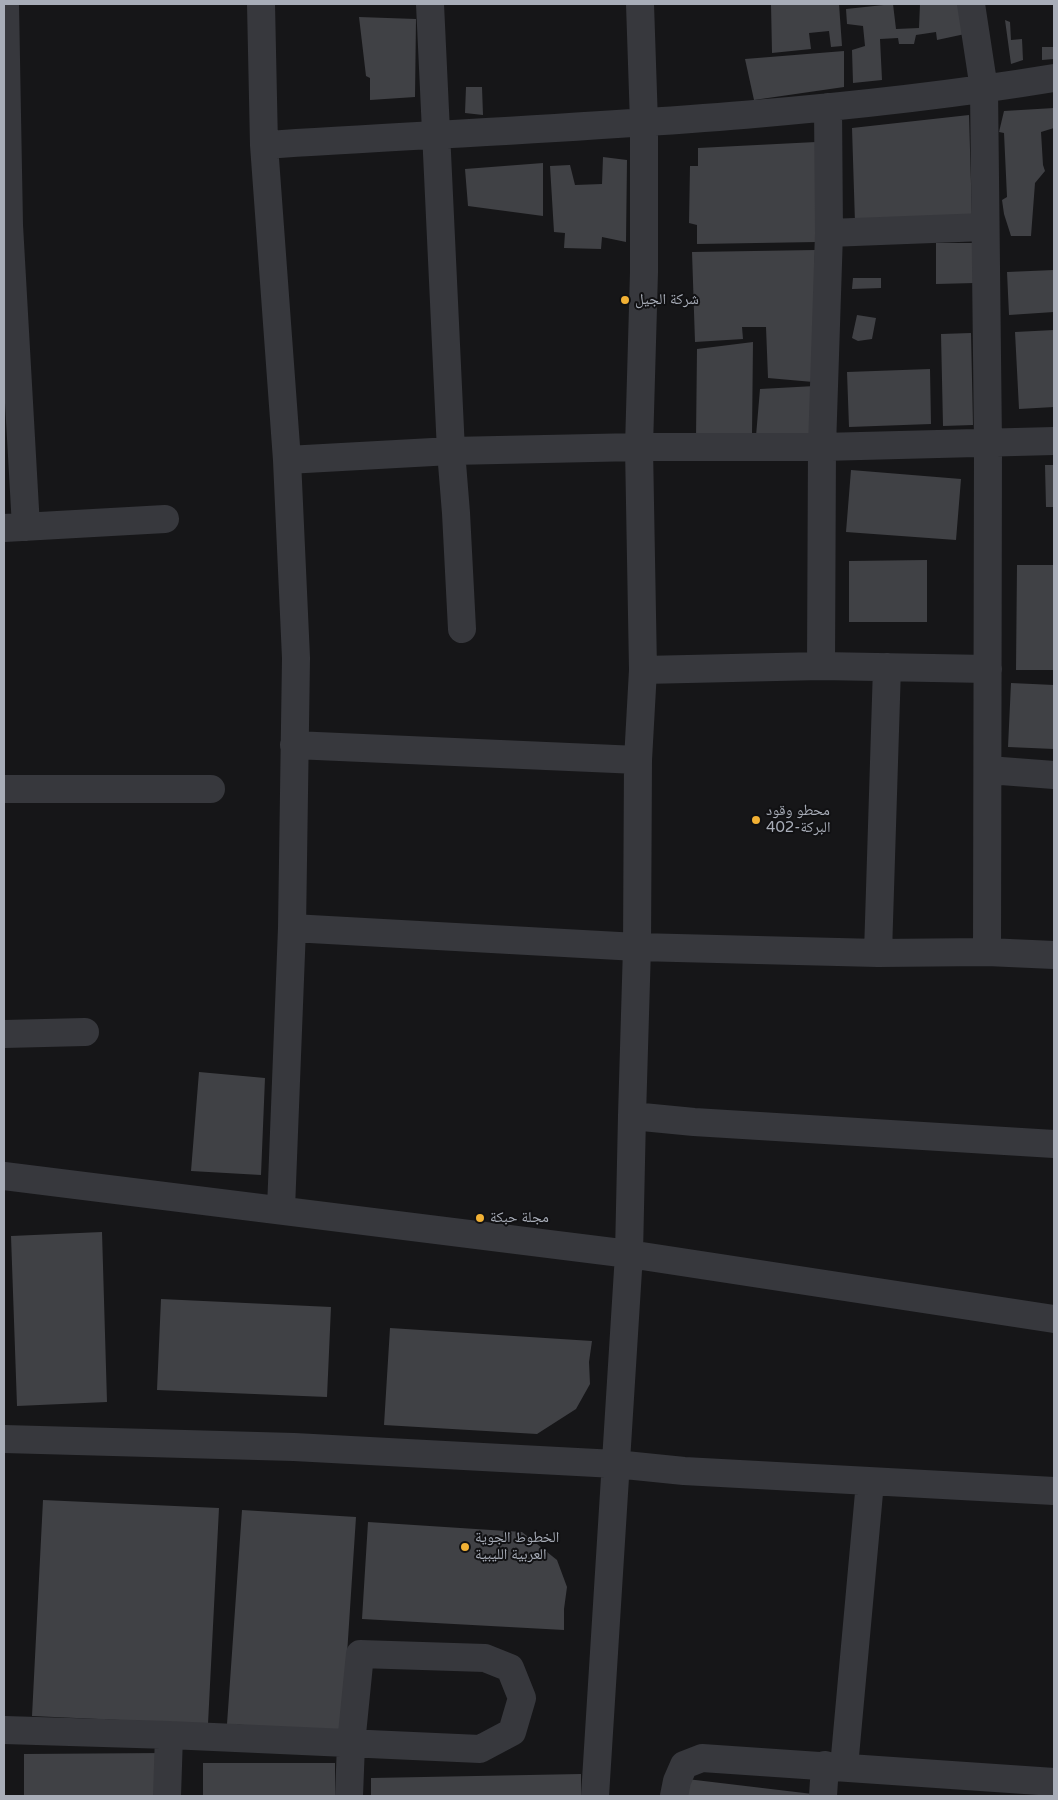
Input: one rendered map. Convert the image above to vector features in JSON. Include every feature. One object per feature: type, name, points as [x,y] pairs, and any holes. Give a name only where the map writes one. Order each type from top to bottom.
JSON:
[{"type":"street","points":[[5,4],[15,527],[165,519]]},
{"type":"street","points":[[261,4],[264,145],[287,460],[296,658],[292,928],[281,1210]]},
{"type":"street","points":[[430,4],[450,451],[456,513],[462,629]]},
{"type":"street","points":[[595,1796],[629,1254],[637,947],[638,760],[643,670],[639,447],[644,272],[644,123],[640,4]]},
{"type":"street","points":[[971,4],[984,90],[984,227],[988,444],[988,952]]},
{"type":"street","points":[[264,145],[644,123],[828,107],[984,90],[1054,78]]},
{"type":"street","points":[[821,666],[822,447],[829,233],[828,107]]},
{"type":"street","points":[[829,233],[984,227]]},
{"type":"street","points":[[287,460],[450,451],[639,447],[822,447],[1054,441]]},
{"type":"street","points":[[643,670],[821,666],[988,669]]},
{"type":"street","points":[[878,953],[887,667]]},
{"type":"street","points":[[294,745],[638,760]]},
{"type":"street","points":[[988,770],[1054,775]]},
{"type":"street","points":[[4,789],[211,789]]},
{"type":"street","points":[[292,928],[637,947],[878,953],[988,952],[1054,955]]},
{"type":"street","points":[[4,1034],[85,1032]]},
{"type":"street","points":[[632,1116],[694,1122],[1054,1144]]},
{"type":"street","points":[[4,1176],[629,1254],[1054,1319]]},
{"type":"street","points":[[4,1439],[294,1447],[615,1464],[684,1471],[1054,1492]]},
{"type":"street","points":[[823,1796],[834,1766],[870,1482]]},
{"type":"street","points":[[4,1730],[168,1734],[351,1744],[480,1749],[512,1732],[522,1698],[510,1668],[485,1658],[360,1654],[351,1744],[350,1796]]},
{"type":"street","points":[[167,1796],[168,1734]]},
{"type":"street","points":[[674,1796],[677,1781],[684,1765],[702,1758],[834,1766],[1000,1787],[1054,1782]]},
{"type":"building","points":[[771,4],[839,4],[842,46],[831,47],[829,31],[809,33],[811,49],[772,53]]},
{"type":"building","points":[[893,4],[896,29],[919,28],[920,4],[959,4],[965,34],[937,40],[936,32],[916,35],[914,44],[899,44],[898,38],[880,39],[882,80],[853,83],[852,50],[865,46],[863,26],[847,24],[846,9]]},
{"type":"building","points":[[359,17],[416,19],[415,97],[370,100],[370,78],[366,76]]},
{"type":"building","points":[[1005,20],[1010,22],[1011,40],[1022,39],[1023,60],[1011,64]]},
{"type":"building","points":[[1042,47],[1054,47],[1054,59],[1042,60]]},
{"type":"building","points":[[844,51],[844,87],[754,100],[745,59]]},
{"type":"building","points":[[466,87],[482,87],[483,115],[465,113]]},
{"type":"building","points":[[1054,108],[1054,128],[1041,132],[1045,171],[1035,183],[1031,236],[1011,236],[1002,200],[1007,197],[1004,133],[999,132],[1004,111]]},
{"type":"building","points":[[969,115],[972,218],[855,223],[852,128]]},
{"type":"building","points":[[816,142],[817,242],[697,244],[697,225],[689,223],[690,166],[698,166],[698,148]]},
{"type":"building","points":[[603,157],[627,160],[626,242],[602,237],[601,249],[564,248],[565,233],[554,232],[550,166],[570,165],[575,185],[602,184]]},
{"type":"building","points":[[543,163],[543,216],[468,206],[465,169]]},
{"type":"building","points":[[936,243],[975,243],[975,283],[936,284]]},
{"type":"building","points":[[815,250],[813,382],[768,378],[766,327],[742,327],[743,339],[695,342],[692,252]]},
{"type":"building","points":[[1054,270],[1054,312],[1009,315],[1007,272]]},
{"type":"building","points":[[853,278],[881,278],[881,288],[852,289]]},
{"type":"building","points":[[857,315],[876,318],[872,339],[858,341],[852,338]]},
{"type":"building","points":[[1054,330],[1054,407],[1019,409],[1015,332]]},
{"type":"building","points":[[971,333],[973,425],[943,426],[941,334]]},
{"type":"building","points":[[753,342],[752,435],[696,439],[697,349]]},
{"type":"building","points":[[930,369],[931,424],[849,427],[847,372]]},
{"type":"building","points":[[815,386],[817,439],[756,436],[760,389]]},
{"type":"building","points":[[1045,465],[1054,465],[1054,507],[1046,507]]},
{"type":"building","points":[[851,470],[961,479],[956,540],[846,532]]},
{"type":"building","points":[[927,560],[927,622],[849,622],[849,561]]},
{"type":"building","points":[[1017,565],[1054,565],[1054,670],[1016,670]]},
{"type":"building","points":[[1011,683],[1054,685],[1054,749],[1008,747]]},
{"type":"building","points":[[199,1072],[265,1078],[261,1175],[191,1171]]},
{"type":"building","points":[[102,1232],[107,1402],[17,1406],[11,1236]]},
{"type":"building","points":[[161,1299],[331,1307],[327,1397],[157,1390]]},
{"type":"building","points":[[390,1328],[592,1341],[589,1362],[590,1384],[576,1409],[537,1434],[384,1425]]},
{"type":"building","points":[[43,1500],[219,1508],[208,1724],[32,1716]]},
{"type":"building","points":[[242,1510],[356,1517],[342,1731],[227,1724]]},
{"type":"building","points":[[368,1522],[522,1532],[557,1560],[567,1587],[564,1630],[362,1619]]},
{"type":"building","points":[[163,1753],[163,1796],[24,1796],[24,1754]]},
{"type":"building","points":[[203,1763],[335,1763],[335,1796],[203,1796]]},
{"type":"building","points":[[581,1774],[581,1796],[371,1796],[371,1778]]},
{"type":"building","points":[[687,1779],[821,1795],[821,1796],[685,1796]]},
{"type":"place","name":"شركة الجيل","points":[[625,300]]},
{"type":"place","name":"محطو وقود 402-البركة","points":[[756,820]]},
{"type":"place","name":"مجلة حبكة","points":[[480,1218]]},
{"type":"place","name":"الخطوط الجوية العربية الليبية","points":[[465,1547]]}]
